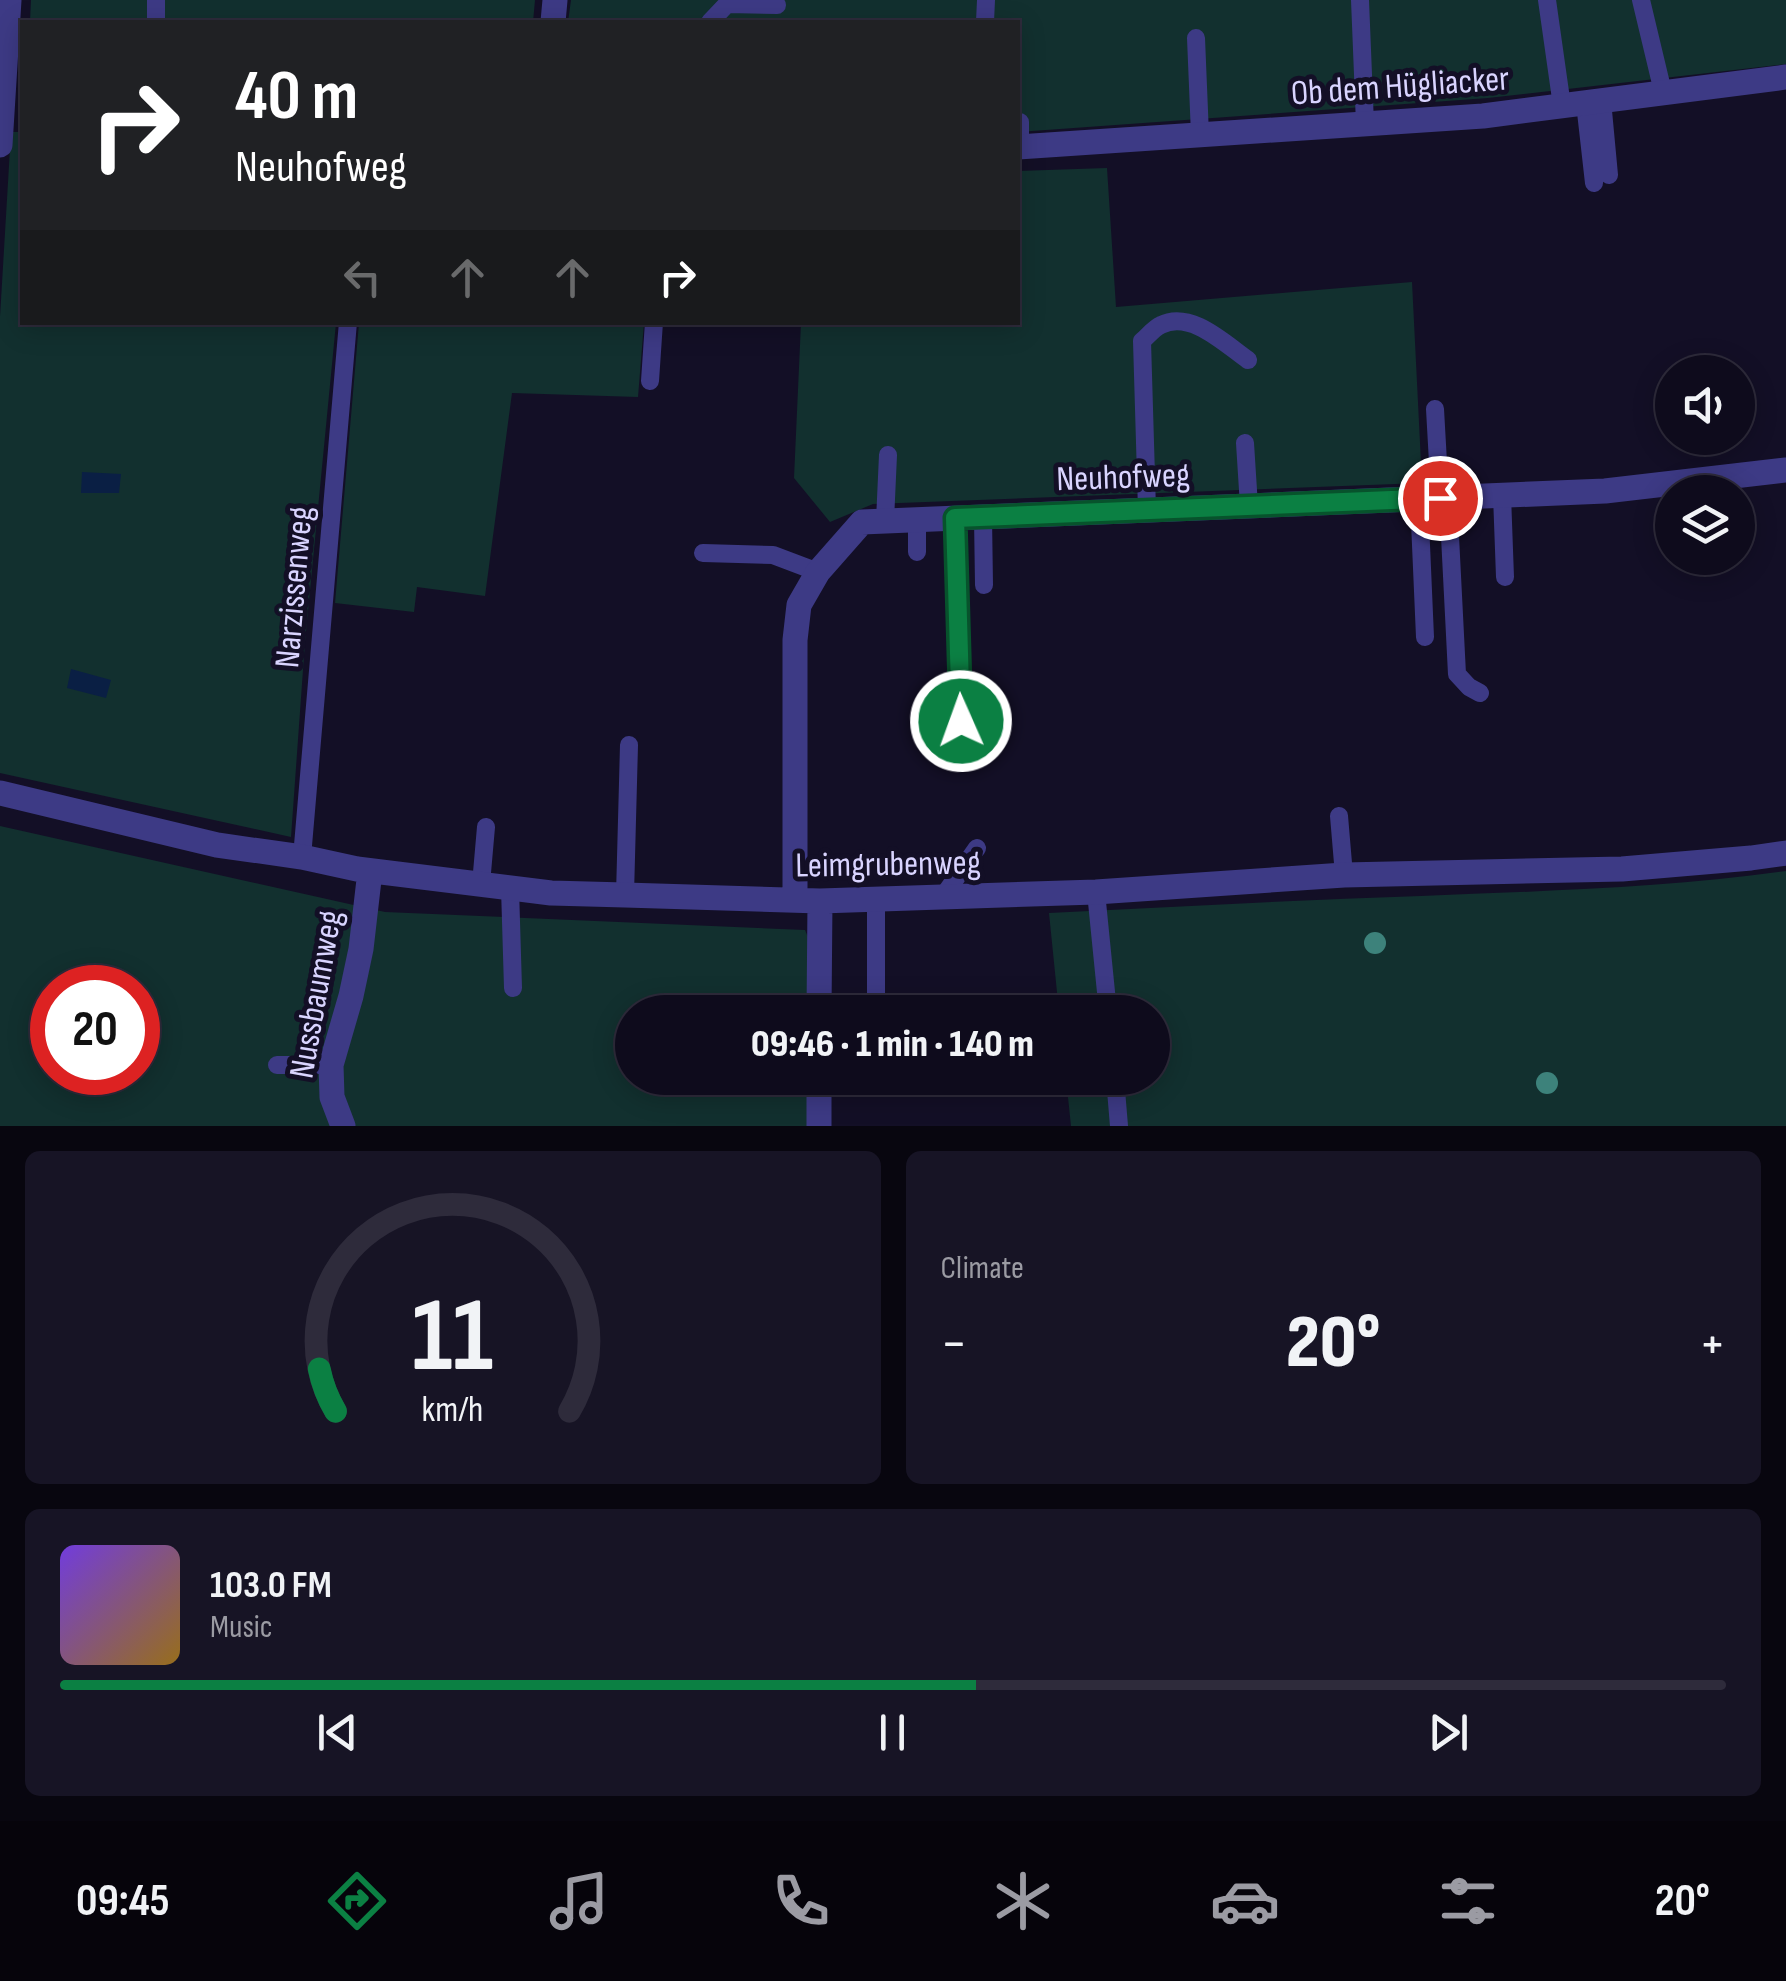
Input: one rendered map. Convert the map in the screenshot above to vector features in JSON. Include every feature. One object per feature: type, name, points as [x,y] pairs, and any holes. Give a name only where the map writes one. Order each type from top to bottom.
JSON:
[{"type":"street","points":[[8,0],[8,129]]},
{"type":"street","name":"Ob dem Hügliacker","points":[[1020,138],[1200,135],[1483,116],[1786,76]]},
{"type":"street","name":"Neuhofweg","points":[[818,995],[807,900],[796,640],[799,605],[818,572],[862,522],[1605,490],[1786,470]]},
{"type":"street","name":"Leimgrubenweg","points":[[0,792],[217,845],[370,871],[551,893],[807,900],[942,898],[1344,875],[1622,868],[1786,853]]},
{"type":"street","name":"Nussbaumweg","points":[[343,1126],[332,1097],[331,1065],[361,949],[370,871]]},
{"type":"street","points":[[819,1095],[819,1126]]},
{"type":"lane","points":[[1360,0],[1364,124]]},
{"type":"lane","points":[[1546,0],[1583,103],[1602,179]]},
{"type":"lane","points":[[1641,0],[1663,92]]},
{"type":"lane","points":[[727,2],[777,5]]},
{"type":"lane","points":[[1196,38],[1200,135]]},
{"type":"lane","points":[[1147,510],[1142,341],[1162,324],[1182,322],[1202,328],[1248,360]]},
{"type":"lane","name":"Narzissenweg","points":[[302,858],[348,325]]},
{"type":"lane","points":[[650,381],[654,325]]},
{"type":"lane","points":[[1425,637],[1436,498],[1435,410]]},
{"type":"lane","points":[[1245,443],[1248,506]]},
{"type":"lane","points":[[884,521],[888,454]]},
{"type":"lane","points":[[1502,495],[1505,577]]},
{"type":"lane","points":[[1436,498],[1457,674],[1480,693]]},
{"type":"lane","points":[[983,517],[984,585]]},
{"type":"lane","points":[[955,518],[961,721]]},
{"type":"lane","points":[[916,520],[917,552]]},
{"type":"lane","points":[[702,553],[773,555],[818,572]]},
{"type":"lane","points":[[625,895],[629,745]]},
{"type":"lane","points":[[1338,816],[1344,875]]},
{"type":"lane","points":[[481,884],[486,827]]},
{"type":"lane","points":[[942,898],[977,848]]},
{"type":"lane","points":[[510,888],[513,988]]},
{"type":"lane","points":[[1096,892],[1106,995]]},
{"type":"lane","points":[[876,900],[876,995]]},
{"type":"lane","points":[[277,1065],[331,1065]]},
{"type":"lane","points":[[1116,1095],[1119,1126]]},
{"type":"green space","points":[[31,0],[535,0],[533,20],[30,20]]},
{"type":"green space","points":[[571,0],[1786,0],[1786,64],[1488,98],[1020,132],[1020,20],[568,20]]},
{"type":"green space","points":[[11,132],[20,132],[20,325],[336,325],[305,642],[291,837],[0,773],[0,317]]},
{"type":"green space","points":[[1107,168],[1116,307],[1412,282],[1422,483],[873,504],[830,522],[794,478],[801,325],[1020,325],[1020,171]]},
{"type":"green space","points":[[359,325],[644,325],[638,397],[512,393],[485,596],[417,587],[414,612],[335,603]]},
{"type":"green space","points":[[0,826],[385,912],[805,930],[810,942],[812,995],[615,995],[615,1095],[812,1095],[811,1126],[0,1126]]},
{"type":"green space","points":[[1786,871],[1786,1126],[1071,1126],[1068,1095],[1170,1095],[1170,995],[1057,995],[1049,913],[1696,881]]},
{"type":"water","points":[[82,472],[121,474],[119,493],[81,493]]},
{"type":"water","points":[[71,669],[111,680],[106,698],[67,688]]},
{"type":"route","points":[[961,721],[955,518],[1440,498]]}]
